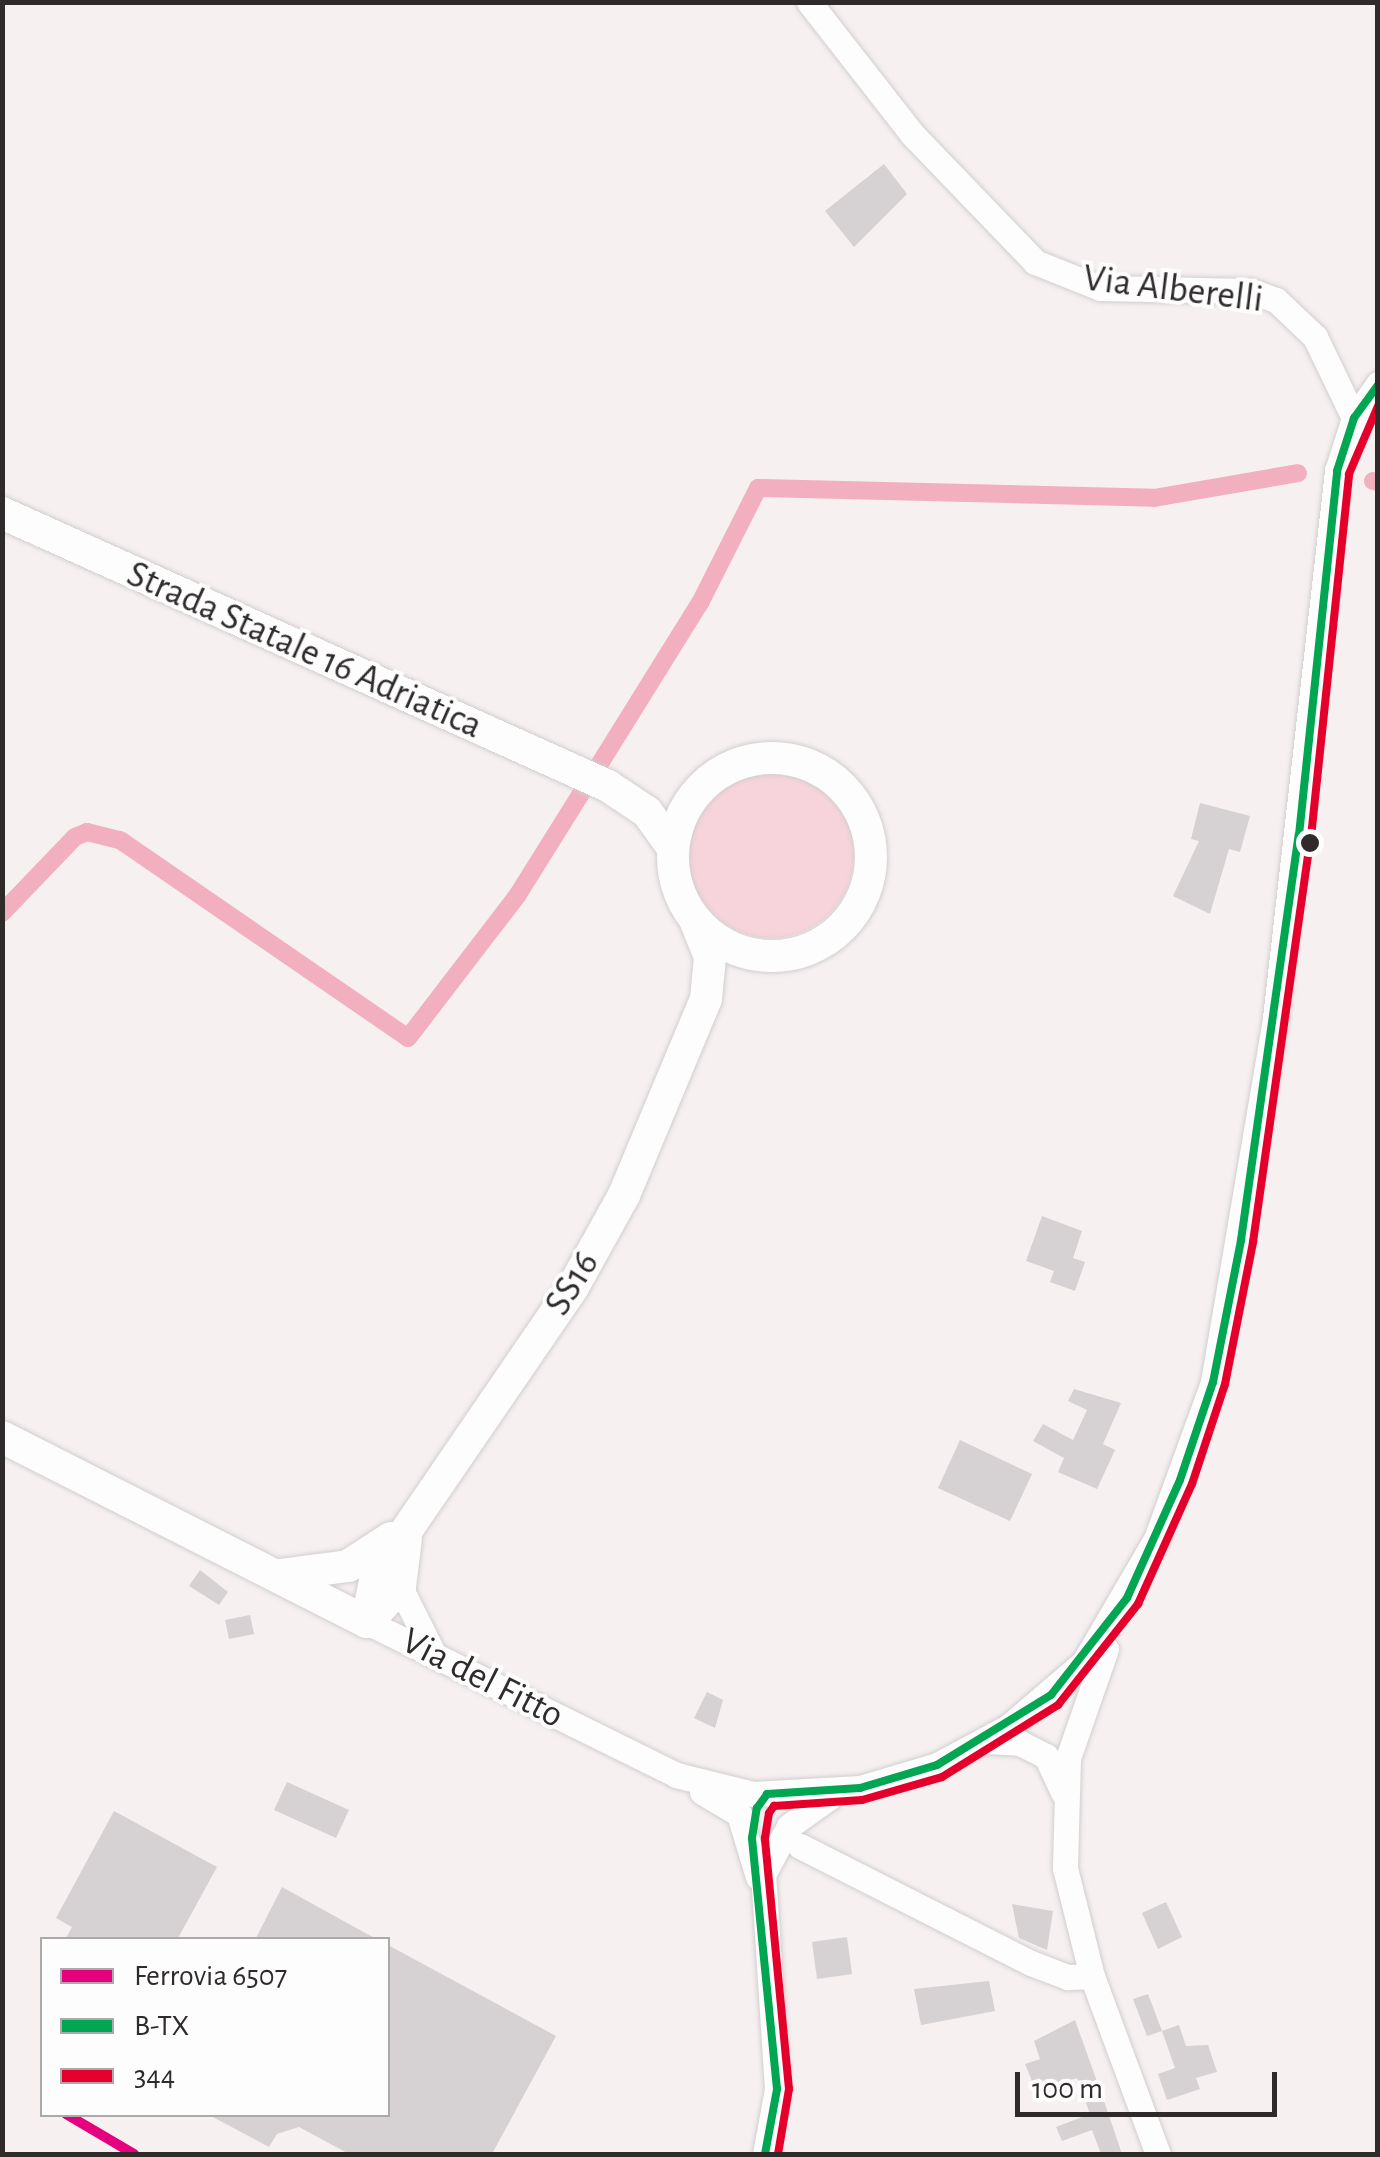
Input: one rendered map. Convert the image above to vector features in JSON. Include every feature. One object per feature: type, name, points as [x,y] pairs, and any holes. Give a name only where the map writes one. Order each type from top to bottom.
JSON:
[{"type":"main road","name":"Strada Statale 16 Adriatica","points":[[2,513],[608,786],[647,812],[673,848],[677,886],[694,920]]},
{"type":"main road","name":"Strada Statale 16 Adriatica","points":[[608,786],[653,795],[704,785],[754,760],[791,760],[840,786],[868,834],[866,889],[848,921],[818,945],[764,956]]},
{"type":"main road","points":[[673,848],[680,820],[704,785]]},
{"type":"main road","points":[[694,920],[718,941],[764,956]]},
{"type":"main road","name":"SS16","points":[[694,920],[711,968],[695,1032]]},
{"type":"main road","name":"SS16","points":[[367,1622],[376,1575],[596,1248],[695,1032],[726,982],[764,956]]},
{"type":"main road","name":"Via del Fitto","points":[[2,1437],[367,1622]]},
{"type":"main road","name":"SS16","points":[[275,1576],[348,1566],[417,1516]]},
{"type":"main road","name":"SS16","points":[[400,1587],[401,1552],[417,1516]]},
{"type":"main road","points":[[367,1622],[400,1587]]},
{"type":"street","name":"Via Alberelli","points":[[809,2],[912,134],[1035,262],[1100,288],[1252,291],[1276,300],[1315,336],[1354,418]]},
{"type":"street","points":[[1158,2154],[1092,1976],[1068,1892],[1065,1799],[1071,1744],[1208,1396],[1237,1260],[1299,836],[1333,497],[1354,418],[1378,384]]},
{"type":"street","points":[[400,1587],[434,1655]]},
{"type":"street","name":"Via del Fitto","points":[[367,1622],[676,1775],[767,1794],[844,1790],[904,1776],[985,1741],[1032,1710],[1084,1662],[1127,1598]]},
{"type":"street","points":[[1032,1710],[1061,1724],[1071,1744]]},
{"type":"street","points":[[1032,1710],[1037,1750]]},
{"type":"street","points":[[985,1741],[1037,1750],[1056,1768],[1065,1799]]},
{"type":"street","points":[[676,1775],[739,1814],[752,1838],[763,1906],[778,2089],[765,2154]]},
{"type":"street","points":[[763,1906],[763,1875],[791,1841],[805,1810],[844,1790]]},
{"type":"street","points":[[752,1838],[767,1794]]},
{"type":"street","points":[[767,1794],[778,1808],[791,1841],[1042,1968],[1092,1976]]},
{"type":"shaded area","points":[[771,772],[803,778],[830,796],[848,823],[854,855],[848,887],[830,914],[803,932],[771,938],[739,932],[712,914],[694,887],[688,855],[694,823],[712,796],[739,778]]},
{"type":"building","points":[[884,164],[907,194],[854,247],[825,211]]},
{"type":"building","points":[[1200,803],[1250,816],[1240,852],[1229,849],[1210,914],[1173,896],[1199,841],[1191,839]]},
{"type":"building","points":[[1042,1216],[1082,1231],[1073,1258],[1085,1262],[1075,1291],[1050,1282],[1054,1271],[1026,1261]]},
{"type":"building","points":[[1074,1389],[1121,1403],[1103,1444],[1115,1450],[1097,1489],[1058,1472],[1064,1458],[1033,1441],[1043,1424],[1073,1440],[1087,1410],[1068,1401]]},
{"type":"building","points":[[960,1440],[1032,1474],[1010,1521],[938,1488]]},
{"type":"building","points":[[200,1570],[228,1592],[219,1605],[189,1586]]},
{"type":"building","points":[[250,1615],[254,1634],[229,1639],[225,1620]]},
{"type":"building","points":[[707,1692],[723,1700],[715,1728],[694,1718]]},
{"type":"building","points":[[287,1782],[349,1810],[336,1838],[274,1810]]},
{"type":"building","points":[[114,1811],[217,1867],[179,1937],[67,1937],[72,1927],[56,1918]]},
{"type":"building","points":[[282,1887],[373,1937],[257,1937]]},
{"type":"building","points":[[1166,1902],[1182,1937],[1158,1949],[1142,1913]]},
{"type":"building","points":[[1012,1904],[1053,1911],[1047,1950],[1019,1938]]},
{"type":"building","points":[[847,1937],[852,1974],[817,1979],[812,1942]]},
{"type":"building","points":[[390,1946],[556,2036],[492,2154],[349,2154],[299,2127],[277,2134],[269,2147],[213,2117],[390,2117]]},
{"type":"building","points":[[989,1981],[995,2011],[921,2025],[914,1989]]},
{"type":"building","points":[[1148,1994],[1162,2031],[1147,2036],[1133,1999]]},
{"type":"building","points":[[1075,2020],[1122,2154],[1101,2154],[1092,2130],[1062,2141],[1056,2127],[1090,2114],[1077,2078],[1036,2091],[1025,2064],[1040,2059],[1034,2041]]},
{"type":"building","points":[[1179,2025],[1186,2046],[1208,2045],[1217,2072],[1196,2078],[1200,2089],[1167,2100],[1158,2074],[1175,2068],[1162,2031]]},
{"type":"waterway","points":[[599,765],[700,603],[758,488],[1154,498],[1298,473]]},
{"type":"waterway","points":[[1373,481],[1378,482]]},
{"type":"waterway","points":[[2,913],[75,837],[87,832],[120,840],[408,1038],[517,896],[582,792]]},
{"type":"rail line","name":"6507","points":[[71,2117],[134,2154]]},
{"type":"transit line","name":"B-TX","points":[[765,2154],[777,2089],[752,1838],[757,1808],[767,1794],[860,1788],[937,1765],[1051,1695],[1127,1598],[1180,1480],[1213,1382],[1241,1240],[1299,835],[1337,471],[1354,418],[1378,385]]},
{"type":"transit line","name":"344","points":[[778,2154],[789,2089],[765,1838],[769,1813],[774,1806],[862,1800],[942,1777],[1058,1705],[1138,1604],[1192,1484],[1225,1384],[1253,1242],[1311,837],[1349,474],[1378,406]]}]
